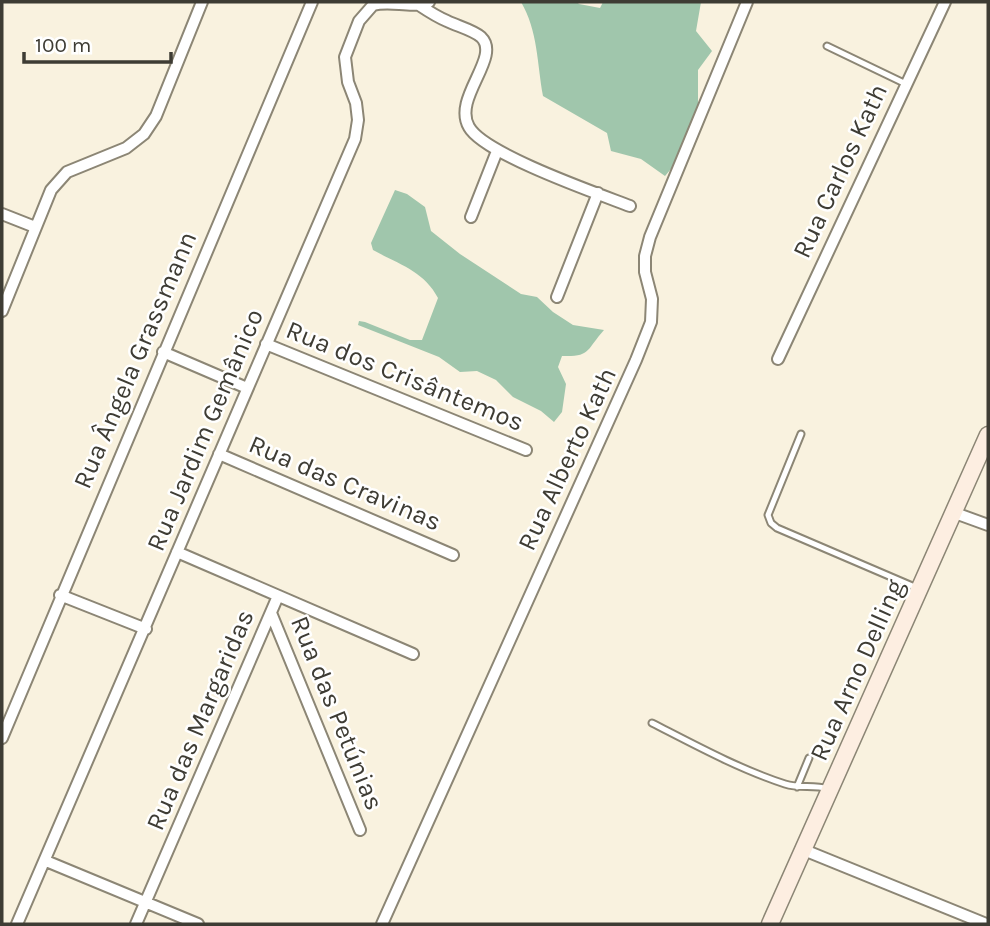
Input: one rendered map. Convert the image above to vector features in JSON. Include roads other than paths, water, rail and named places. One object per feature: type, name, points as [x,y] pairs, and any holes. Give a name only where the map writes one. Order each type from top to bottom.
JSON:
[{"type":"street","points":[[2,311],[51,190],[67,172],[126,148],[144,134],[156,116],[202,2]]},
{"type":"street","name":"Rua Ângela Grassmann","points":[[2,738],[312,2]]},
{"type":"street","name":"Rua Jardim Gemânico","points":[[18,924],[355,139],[357,111],[348,82],[345,57],[359,20],[373,5],[383,2],[424,4]]},
{"type":"street","name":"Rua Alberto Kath","points":[[382,924],[636,360],[651,322],[652,299],[645,272],[645,256],[650,237],[747,2]]},
{"type":"street","name":"Rua Carlos Kath","points":[[778,359],[945,2]]},
{"type":"street","points":[[424,4],[443,20],[480,37],[485,43],[485,61],[463,108],[467,124],[475,135],[497,151],[630,206]]},
{"type":"street","points":[[471,217],[497,151]]},
{"type":"street","points":[[557,297],[597,193]]},
{"type":"street","points":[[2,214],[35,227]]},
{"type":"street","name":"Rua dos Crisântemos","points":[[266,344],[526,450]]},
{"type":"street","points":[[163,352],[247,388]]},
{"type":"street","name":"Rua Arno Delling","points":[[770,924],[988,435]]},
{"type":"street","name":"Rua das Cravinas","points":[[219,454],[453,555]]},
{"type":"street","points":[[955,513],[988,525]]},
{"type":"street","name":"Rua das Margaridas","points":[[136,924],[278,596],[177,552]]},
{"type":"street","points":[[60,595],[146,629]]},
{"type":"street","points":[[278,596],[413,654]]},
{"type":"street","name":"Rua das Petúnias","points":[[271,613],[360,830]]},
{"type":"street","points":[[804,850],[986,924]]},
{"type":"street","points":[[46,861],[198,924]]},
{"type":"lane","points":[[827,46],[906,84]]},
{"type":"lane","points":[[801,434],[768,515],[771,523],[777,528],[920,589]]},
{"type":"lane","points":[[652,723],[727,760],[797,787],[819,786],[831,790]]},
{"type":"lane","points":[[797,787],[809,758]]}]
